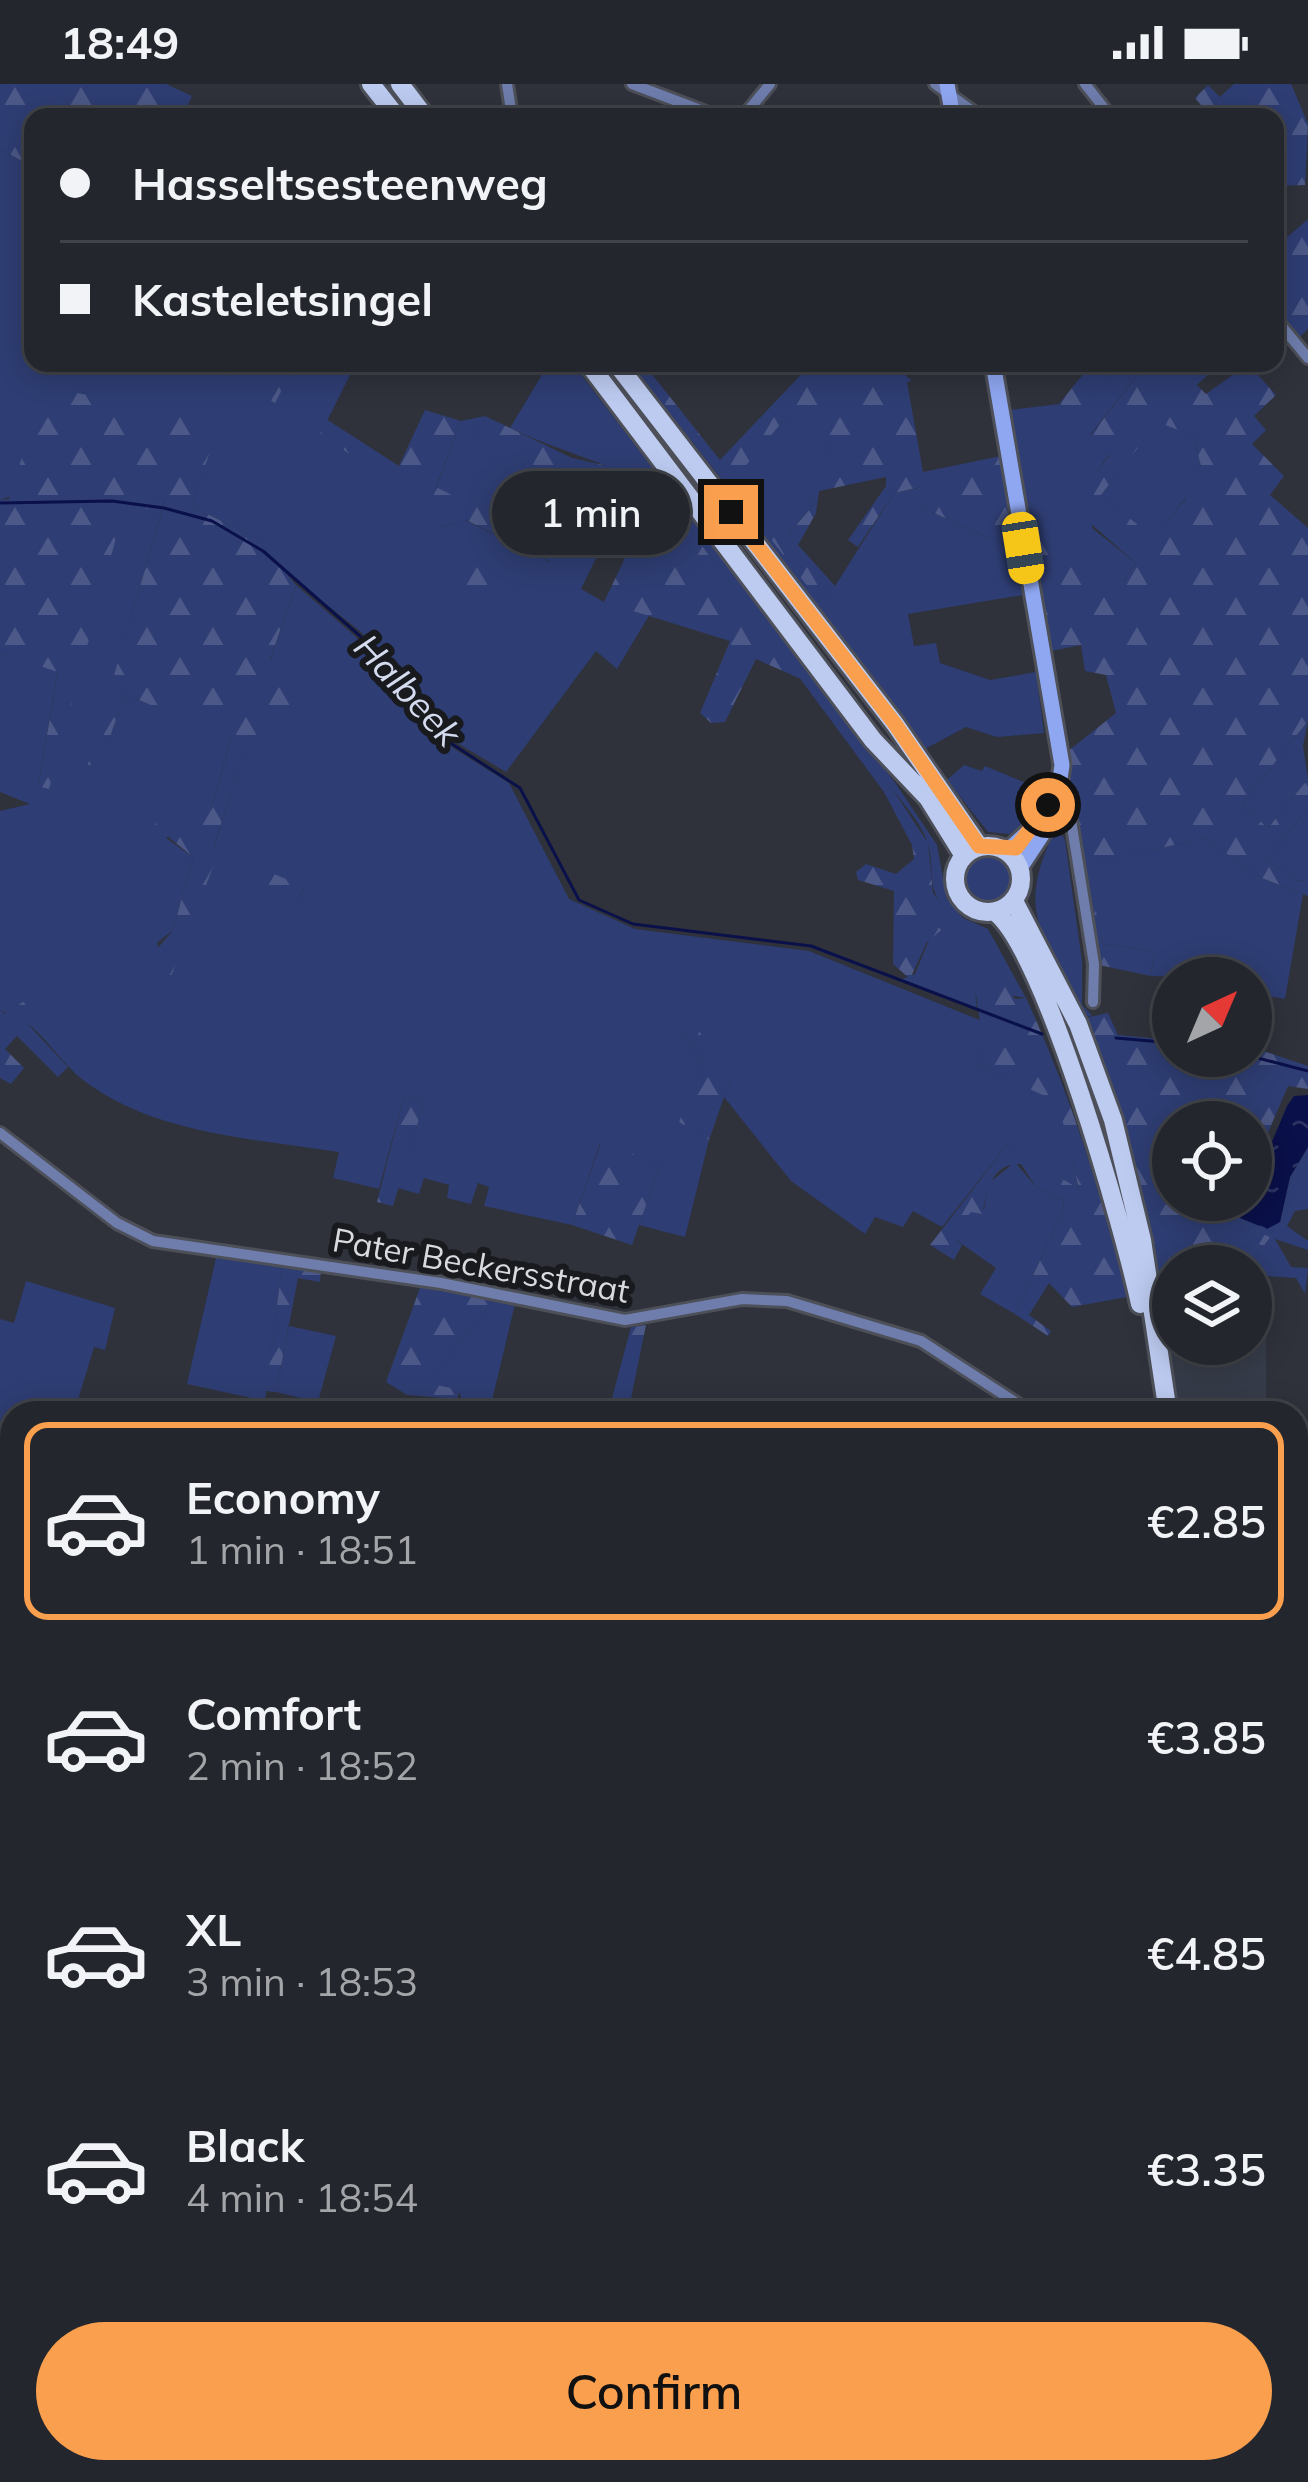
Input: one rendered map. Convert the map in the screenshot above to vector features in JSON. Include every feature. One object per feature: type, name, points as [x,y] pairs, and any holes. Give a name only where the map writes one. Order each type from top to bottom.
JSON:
[{"type":"main road","points":[[371,84],[390,108]]},
{"type":"main road","points":[[400,84],[418,108]]},
{"type":"main road","points":[[595,372],[873,740],[971,851]]},
{"type":"main road","points":[[623,372],[895,724],[971,851]]},
{"type":"main road","points":[[971,851],[1007,850],[1020,868],[1014,901],[1100,1152],[1164,1401]]},
{"type":"main road","points":[[971,851],[955,874],[959,895],[974,909],[995,912],[1014,901]]},
{"type":"main road","points":[[995,912],[1037,964]]},
{"type":"street","points":[[632,84],[695,108]]},
{"type":"street","points":[[750,108],[770,84]]},
{"type":"street","points":[[1085,84],[1104,108]]},
{"type":"street","points":[[944,87],[970,108]]},
{"type":"street","points":[[1284,329],[1308,358]]},
{"type":"street","points":[[994,372],[1062,765],[1058,807],[1020,868]]},
{"type":"street","points":[[1007,850],[1025,839],[1048,805],[1054,736]]},
{"type":"street","points":[[1058,807],[1071,820],[1094,964],[1093,1002]]},
{"type":"street","name":"Pater Beckersstraat","points":[[0,1132],[116,1223],[153,1241],[441,1283],[625,1321],[742,1299],[788,1301],[921,1341],[1014,1401]]},
{"type":"shaded area","points":[[1170,1365],[1266,1365],[1266,1401],[1174,1401]]},
{"type":"green space","points":[[0,84],[166,84],[192,96],[186,108],[24,108],[24,162],[0,149]]},
{"type":"green space","points":[[1234,84],[1291,84],[1308,124],[1305,185],[1284,186],[1284,108],[1203,108],[1195,98],[1208,85],[1220,97]]},
{"type":"green space","points":[[0,149],[24,162],[24,372],[225,372],[275,402],[291,372],[352,372],[321,433],[430,511],[427,521],[439,527],[465,520],[550,562],[595,491],[624,501],[581,589],[604,602],[650,614],[617,669],[596,651],[506,772],[452,740],[361,632],[283,570],[256,538],[191,506],[219,424],[0,500]]},
{"type":"green space","points":[[1308,219],[1308,329],[1299,338],[1284,319],[1284,240]]},
{"type":"green space","points":[[225,372],[291,372],[275,403]]},
{"type":"green space","points":[[544,372],[579,372],[896,784],[937,845],[947,899],[963,918],[988,929],[1026,998],[975,989],[977,1010],[900,980],[915,974],[943,906],[933,885],[929,848],[913,816],[891,787],[884,792],[659,488],[510,428]]},
{"type":"green space","points":[[636,372],[727,486],[789,414],[833,446],[800,488],[815,503],[787,536],[756,498],[819,601],[835,586],[894,493],[922,487],[925,509],[1013,549],[1023,595],[908,614],[914,646],[936,643],[940,663],[990,680],[1036,672],[1044,733],[997,737],[966,727],[925,749]]},
{"type":"green space","points":[[637,372],[650,372],[720,460],[803,372],[902,372],[912,381],[907,382],[923,472],[1001,456],[1013,549],[925,509],[921,487],[894,493],[858,547],[848,540],[886,486],[886,477],[819,491],[816,513],[798,545],[835,586],[819,601],[746,507],[756,498],[788,535],[815,503],[799,488],[833,446],[788,415],[728,487]]},
{"type":"green space","points":[[1085,372],[1114,372],[1075,421],[1059,404]]},
{"type":"green space","points":[[1114,372],[1140,372],[1090,435],[1110,454],[1096,472],[1090,467],[1092,528],[1136,563],[1122,582],[1025,499],[1010,410],[1059,404],[1075,420]]},
{"type":"green space","points":[[1140,372],[1211,372],[1197,385],[1206,394],[1237,372],[1255,372],[1276,395],[1254,416],[1266,430],[1252,444],[1284,476],[1270,495],[1308,528],[1308,721],[1241,805],[1268,828],[1308,779],[1308,808],[1267,860],[1296,880],[1308,881],[1308,896],[1259,877],[1205,838],[1086,865],[1103,944],[1154,951],[1151,976],[1099,965],[1068,823],[1057,826],[1068,789],[1067,752],[1116,713],[1106,675],[1085,671],[1081,645],[1051,651],[1025,499],[1123,581],[1136,563],[1075,510],[1072,487],[1090,466],[1097,471],[1110,455],[1090,436]],"holes":[[[1158,422],[1193,436],[1201,466],[1179,492],[1186,498],[1154,538],[1101,495]]]},
{"type":"green space","points":[[44,386],[220,423],[191,506],[256,538],[296,585],[270,660],[301,674],[273,751],[248,736],[213,850],[304,886],[289,927],[277,921],[286,891],[213,867],[170,979],[154,974],[148,960],[173,930],[193,857],[155,826],[159,815],[185,803],[211,810],[231,739],[125,694],[98,771],[86,771],[165,501],[153,498],[149,509],[125,504],[49,789],[38,786],[58,672],[0,653],[0,500],[9,499]]},
{"type":"green space","points":[[425,410],[461,421],[436,487],[467,503],[497,446],[477,435],[485,416],[572,458],[621,469],[659,488],[801,679],[756,659],[725,722],[711,723],[700,713],[730,641],[604,602],[647,512],[595,491],[551,562],[466,520],[438,527],[427,522],[429,511],[320,433],[326,419],[399,466]]},
{"type":"green space","points":[[485,416],[477,435],[498,445],[467,504],[436,488],[461,421]]},
{"type":"green space","points":[[1158,421],[1193,436],[1201,466],[1180,492],[1186,497],[1154,539],[1101,495]]},
{"type":"green space","points":[[165,500],[87,770],[98,770],[125,694],[231,738],[211,810],[166,838],[193,857],[173,930],[157,943],[170,978],[213,866],[287,891],[288,926],[304,887],[213,851],[248,735],[273,750],[300,674],[270,661],[296,585],[355,636],[453,748],[509,783],[569,899],[635,929],[809,951],[992,1025],[975,1064],[1059,1102],[1079,1190],[1007,1145],[942,1227],[913,1211],[903,1227],[875,1217],[865,1234],[791,1181],[724,1097],[730,1080],[681,1028],[703,1063],[680,1122],[709,1140],[685,1237],[639,1225],[660,1165],[600,1143],[572,1225],[484,1206],[489,1187],[478,1183],[471,1204],[447,1198],[449,1185],[424,1178],[419,1194],[398,1188],[424,1102],[404,1096],[379,1189],[333,1178],[339,1152],[173,1123],[111,1098],[83,1080],[32,1027],[0,1010],[0,811],[30,804],[0,792],[0,653],[58,671],[38,785],[124,504]]},
{"type":"green space","points":[[430,553],[446,566],[514,566],[520,581],[516,589],[428,586],[417,555]]},
{"type":"green space","points":[[1308,721],[1303,746],[1308,779],[1268,828],[1241,805]]},
{"type":"green space","points":[[964,765],[982,771],[985,766],[1045,791],[1037,811],[1010,834],[988,832],[947,780]]},
{"type":"green space","points":[[891,787],[928,843],[933,893],[943,906],[945,927],[927,942],[910,979],[893,964],[894,891],[858,880],[856,872],[866,864],[896,874],[914,859],[912,845],[884,792]]},
{"type":"green space","points":[[1308,808],[1308,881],[1296,880],[1267,860]]},
{"type":"green space","points":[[1057,826],[1065,840],[1082,961],[1082,1005],[1092,1015],[1085,1018],[1047,944],[1036,905],[1043,857]]},
{"type":"green space","points":[[1205,838],[1259,877],[1303,894],[1285,999],[1272,997],[1272,957],[1153,957],[1154,951],[1103,944],[1085,865]]},
{"type":"green space","points":[[988,854],[1005,862],[1013,879],[1005,896],[988,904],[971,896],[963,879],[971,862]]},
{"type":"green space","points":[[994,969],[1015,999],[1026,998],[1057,1071],[1127,1297],[1072,1307],[1049,1283],[1029,1315],[1051,1331],[1048,1336],[1015,1314],[1064,1209],[1063,1200],[1036,1187],[1021,1164],[997,1173],[982,1214],[971,1212],[950,1235],[962,1245],[954,1260],[930,1245],[1007,1145],[1079,1189],[1058,1102],[975,1064],[991,1026],[980,1021],[975,989]]},
{"type":"green space","points":[[26,1000],[32,1007],[23,1019],[68,1067],[58,1077],[17,1036],[5,1049],[24,1068],[11,1084],[0,1078],[0,1010],[5,1014]]},
{"type":"green space","points":[[1108,1013],[1118,1035],[1152,1038],[1152,1077],[1272,1077],[1272,1054],[1308,1066],[1308,1089],[1288,1086],[1272,1123],[1272,1101],[1152,1101],[1152,1221],[1231,1221],[1270,1237],[1265,1245],[1229,1234],[1230,1245],[1152,1245],[1152,1252],[1139,1181],[1085,1018]]},
{"type":"green space","points":[[692,1020],[730,1080],[709,1140],[679,1122],[703,1063],[681,1028]]},
{"type":"green space","points":[[404,1096],[424,1102],[393,1206],[377,1202]]},
{"type":"green space","points":[[601,1142],[660,1165],[632,1245],[572,1225]]},
{"type":"green space","points":[[1308,1147],[1308,1209],[1295,1211],[1287,1226],[1308,1241],[1308,1250],[1275,1239],[1291,1267],[1308,1268],[1305,1294],[1296,1278],[1272,1276],[1272,1245],[1265,1245],[1269,1237],[1230,1221],[1280,1222],[1290,1177]]},
{"type":"green space","points":[[1015,1162],[1036,1187],[1063,1200],[1064,1209],[1015,1314],[980,1294],[996,1268],[949,1235],[971,1211],[984,1209],[989,1183]]},
{"type":"green space","points":[[1229,1233],[1265,1245],[1230,1245]]},
{"type":"green space","points":[[216,1258],[282,1266],[265,1401],[187,1384]]},
{"type":"green space","points":[[282,1266],[321,1270],[320,1282],[298,1278],[276,1392],[266,1391]]},
{"type":"green space","points":[[26,1281],[115,1308],[105,1350],[94,1347],[78,1401],[0,1401],[0,1319],[14,1323]]},
{"type":"green space","points":[[421,1285],[493,1300],[427,1383],[460,1390],[457,1399],[407,1395],[386,1382]]},
{"type":"green space","points":[[493,1300],[515,1304],[492,1401],[462,1401],[459,1390],[426,1384]]},
{"type":"green space","points":[[646,1325],[630,1401],[611,1401],[631,1327]]},
{"type":"green space","points":[[289,1326],[336,1336],[318,1401],[276,1392]]},
{"type":"water","points":[[1308,1095],[1308,1147],[1290,1177],[1280,1222],[1267,1229],[1247,1221],[1272,1221],[1272,1142],[1294,1096]]},
{"type":"waterway","name":"Halbeek","points":[[0,503],[112,501],[164,508],[212,521],[263,551],[360,636],[452,744],[520,788],[579,900],[633,924],[811,946],[1042,1034]]},
{"type":"waterway","name":"Halbeek","points":[[1116,1038],[1152,1041]]},
{"type":"waterway","name":"Halbeek","points":[[1272,1062],[1308,1071]]},
{"type":"route","points":[[731,512],[895,724],[979,846],[1016,848],[1048,805]]}]
